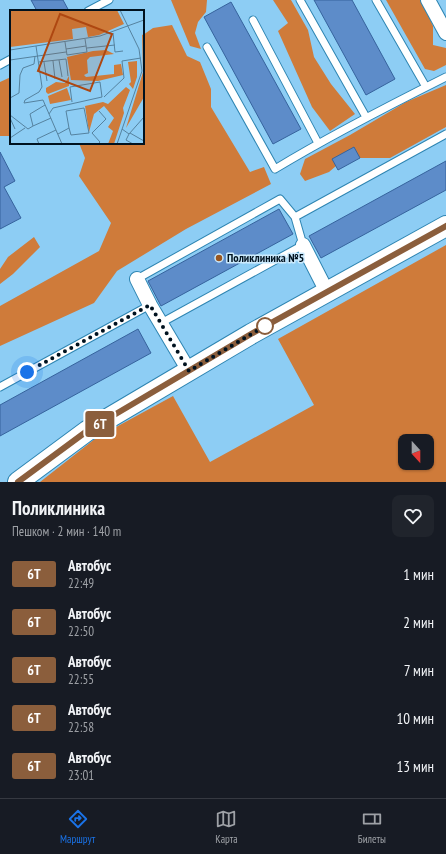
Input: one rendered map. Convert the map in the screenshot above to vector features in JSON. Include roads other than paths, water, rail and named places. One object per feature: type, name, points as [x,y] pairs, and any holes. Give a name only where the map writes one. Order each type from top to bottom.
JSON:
[{"type":"street","points":[[428,0],[446,33]]},
{"type":"street","points":[[18,482],[87,431],[251,334],[446,226]]},
{"type":"street","points":[[303,245],[327,292]]},
{"type":"street","points":[[137,279],[150,305],[189,371]]},
{"type":"lane","points":[[90,10],[109,0]]},
{"type":"lane","points":[[300,0],[366,117]]},
{"type":"lane","points":[[376,0],[426,87]]},
{"type":"lane","points":[[254,20],[318,143]]},
{"type":"lane","points":[[207,47],[275,169],[318,143],[366,117],[446,77]]},
{"type":"lane","points":[[0,65],[10,60]]},
{"type":"lane","points":[[295,217],[446,134]]},
{"type":"lane","points":[[137,279],[280,199],[295,217],[303,245],[161,323]]},
{"type":"lane","points":[[0,387],[150,305]]},
{"type":"place","name":"Поликлиника №5","points":[[219,258]]}]
